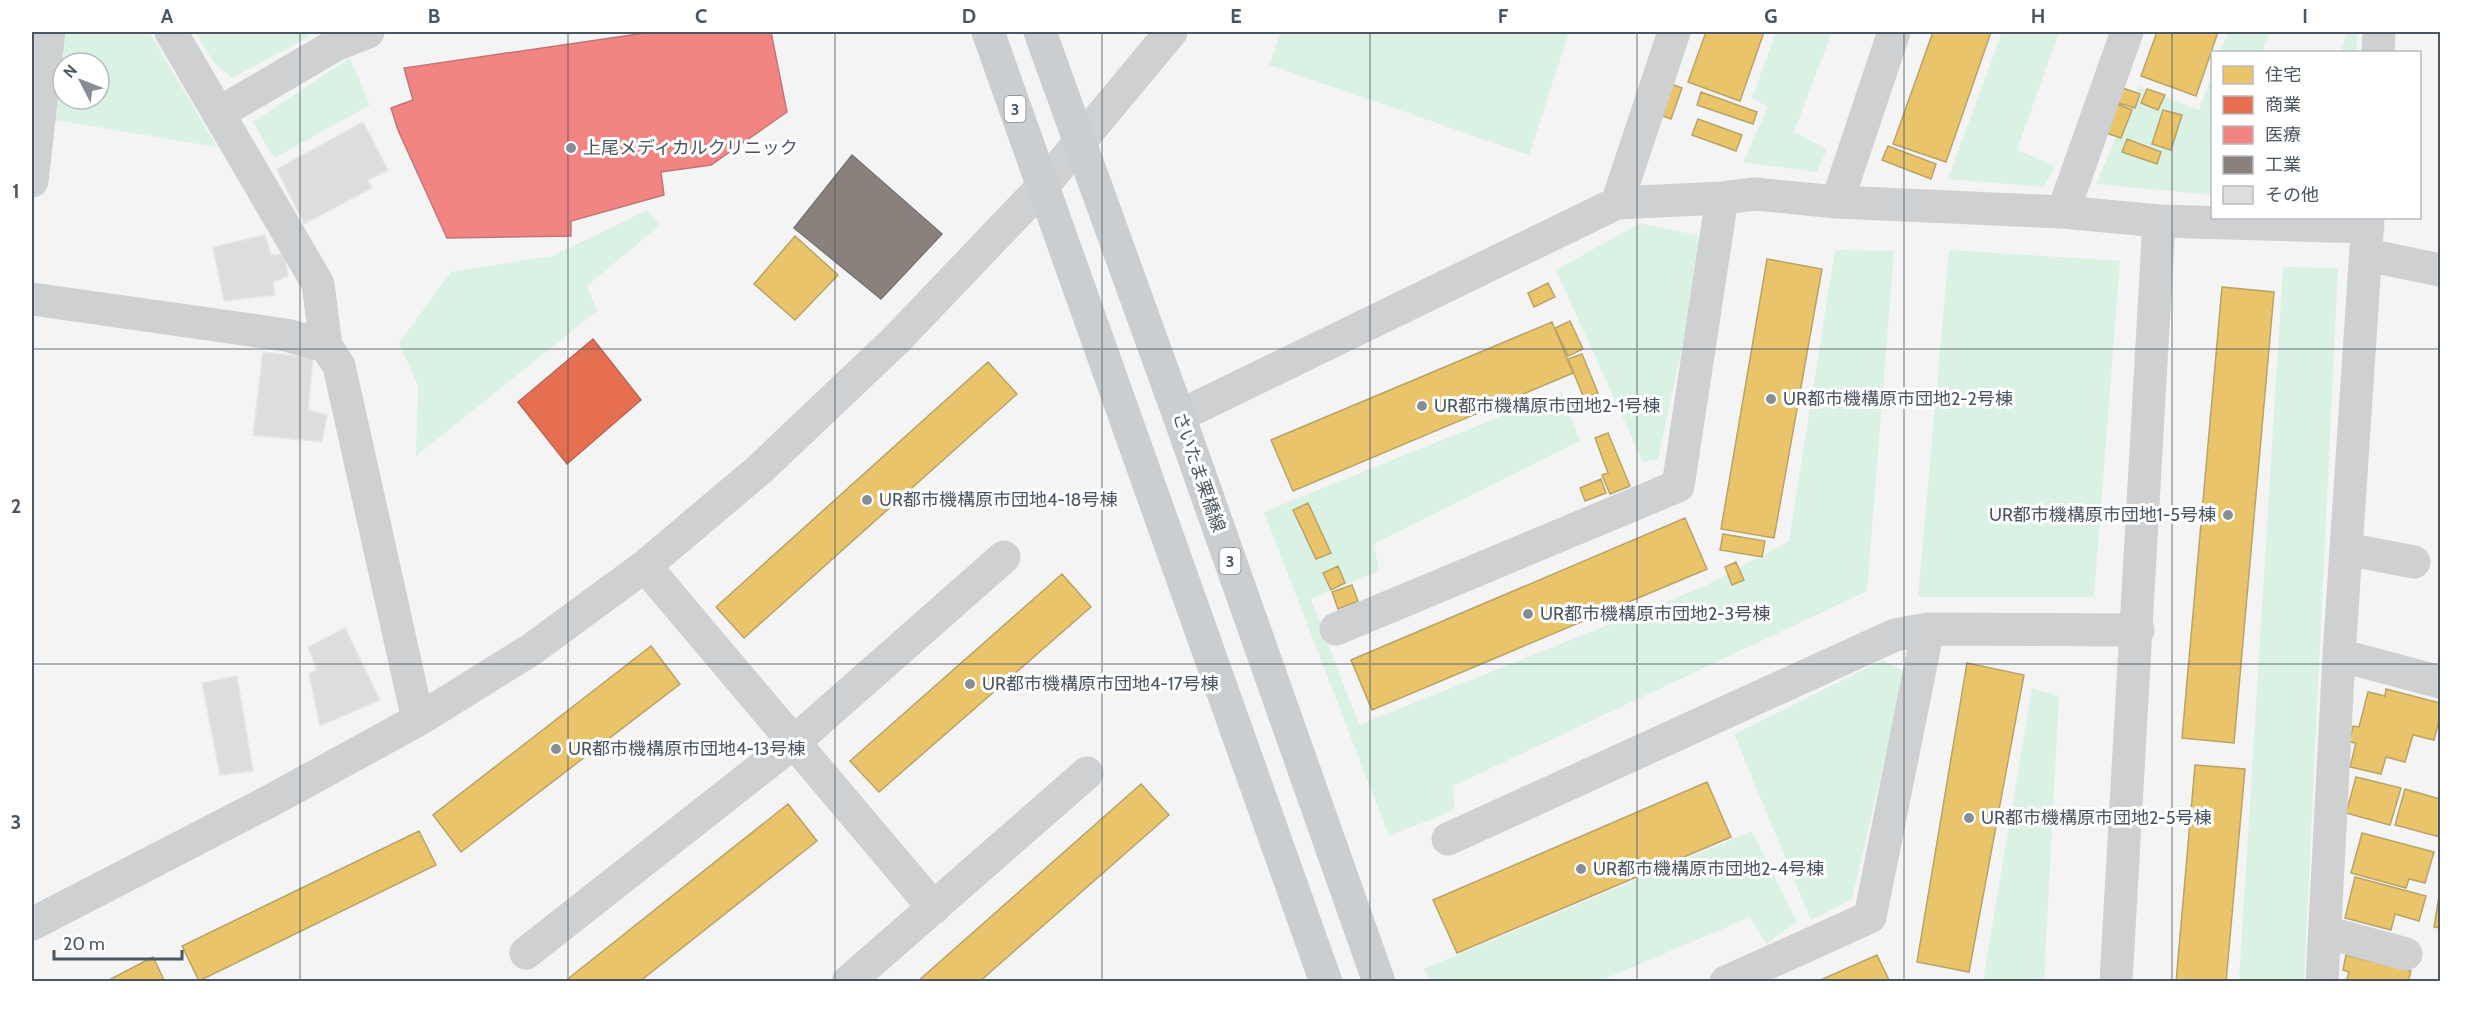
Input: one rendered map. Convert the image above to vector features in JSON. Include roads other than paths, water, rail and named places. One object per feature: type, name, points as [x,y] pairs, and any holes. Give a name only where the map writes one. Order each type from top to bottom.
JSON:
[{"type":"main road","name":"3","points":[[988,32],[1326,981]]},
{"type":"main road","name":"さいたま栗橋線","points":[[1040,32],[1379,981]]},
{"type":"street","points":[[32,181],[49,32]]},
{"type":"street","points":[[171,32],[318,284],[326,346],[339,366],[418,720]]},
{"type":"street","points":[[219,113],[337,44],[368,32]]},
{"type":"street","points":[[32,924],[270,801],[418,720],[532,649],[645,566],[760,469],[896,340],[1043,186],[1171,32]]},
{"type":"street","points":[[1617,203],[1674,32]]},
{"type":"street","points":[[1837,202],[1894,32]]},
{"type":"street","points":[[2063,212],[2127,32]]},
{"type":"street","points":[[2378,51],[2379,32]]},
{"type":"street","points":[[1179,416],[1617,203],[1722,198],[1755,194],[1837,202],[2063,212],[2368,233],[2440,270]]},
{"type":"street","points":[[1336,629],[1678,486],[1722,198]]},
{"type":"street","points":[[2116,981],[2138,630],[2159,220]]},
{"type":"street","points":[[2322,981],[2346,549],[2368,233]]},
{"type":"street","points":[[32,298],[286,335],[326,346]]},
{"type":"street","points":[[2346,549],[2414,562]]},
{"type":"street","points":[[526,952],[794,743],[1004,557]]},
{"type":"street","points":[[645,566],[934,908]]},
{"type":"street","points":[[1448,839],[1895,634],[1928,629],[2138,630]]},
{"type":"street","points":[[1726,981],[1870,917],[1928,629]]},
{"type":"street","points":[[2340,655],[2440,682]]},
{"type":"street","points":[[848,981],[1087,772]]},
{"type":"street","points":[[2325,932],[2406,954]]},
{"type":"place","name":"上尾メディカルクリニック","points":[[571,148]]},
{"type":"place","name":"UR都市機構原市団地2-2号棟","points":[[1771,399]]},
{"type":"place","name":"UR都市機構原市団地2-1号棟","points":[[1422,406]]},
{"type":"place","name":"UR都市機構原市団地4-18号棟","points":[[867,500]]},
{"type":"place","name":"UR都市機構原市団地1-5号棟","points":[[2228,515]]},
{"type":"place","name":"UR都市機構原市団地2-3号棟","points":[[1528,614]]},
{"type":"place","name":"UR都市機構原市団地4-17号棟","points":[[970,684]]},
{"type":"place","name":"UR都市機構原市団地4-13号棟","points":[[556,749]]},
{"type":"place","name":"UR都市機構原市団地2-5号棟","points":[[1969,818]]},
{"type":"place","name":"UR都市機構原市団地2-4号棟","points":[[1581,869]]}]
